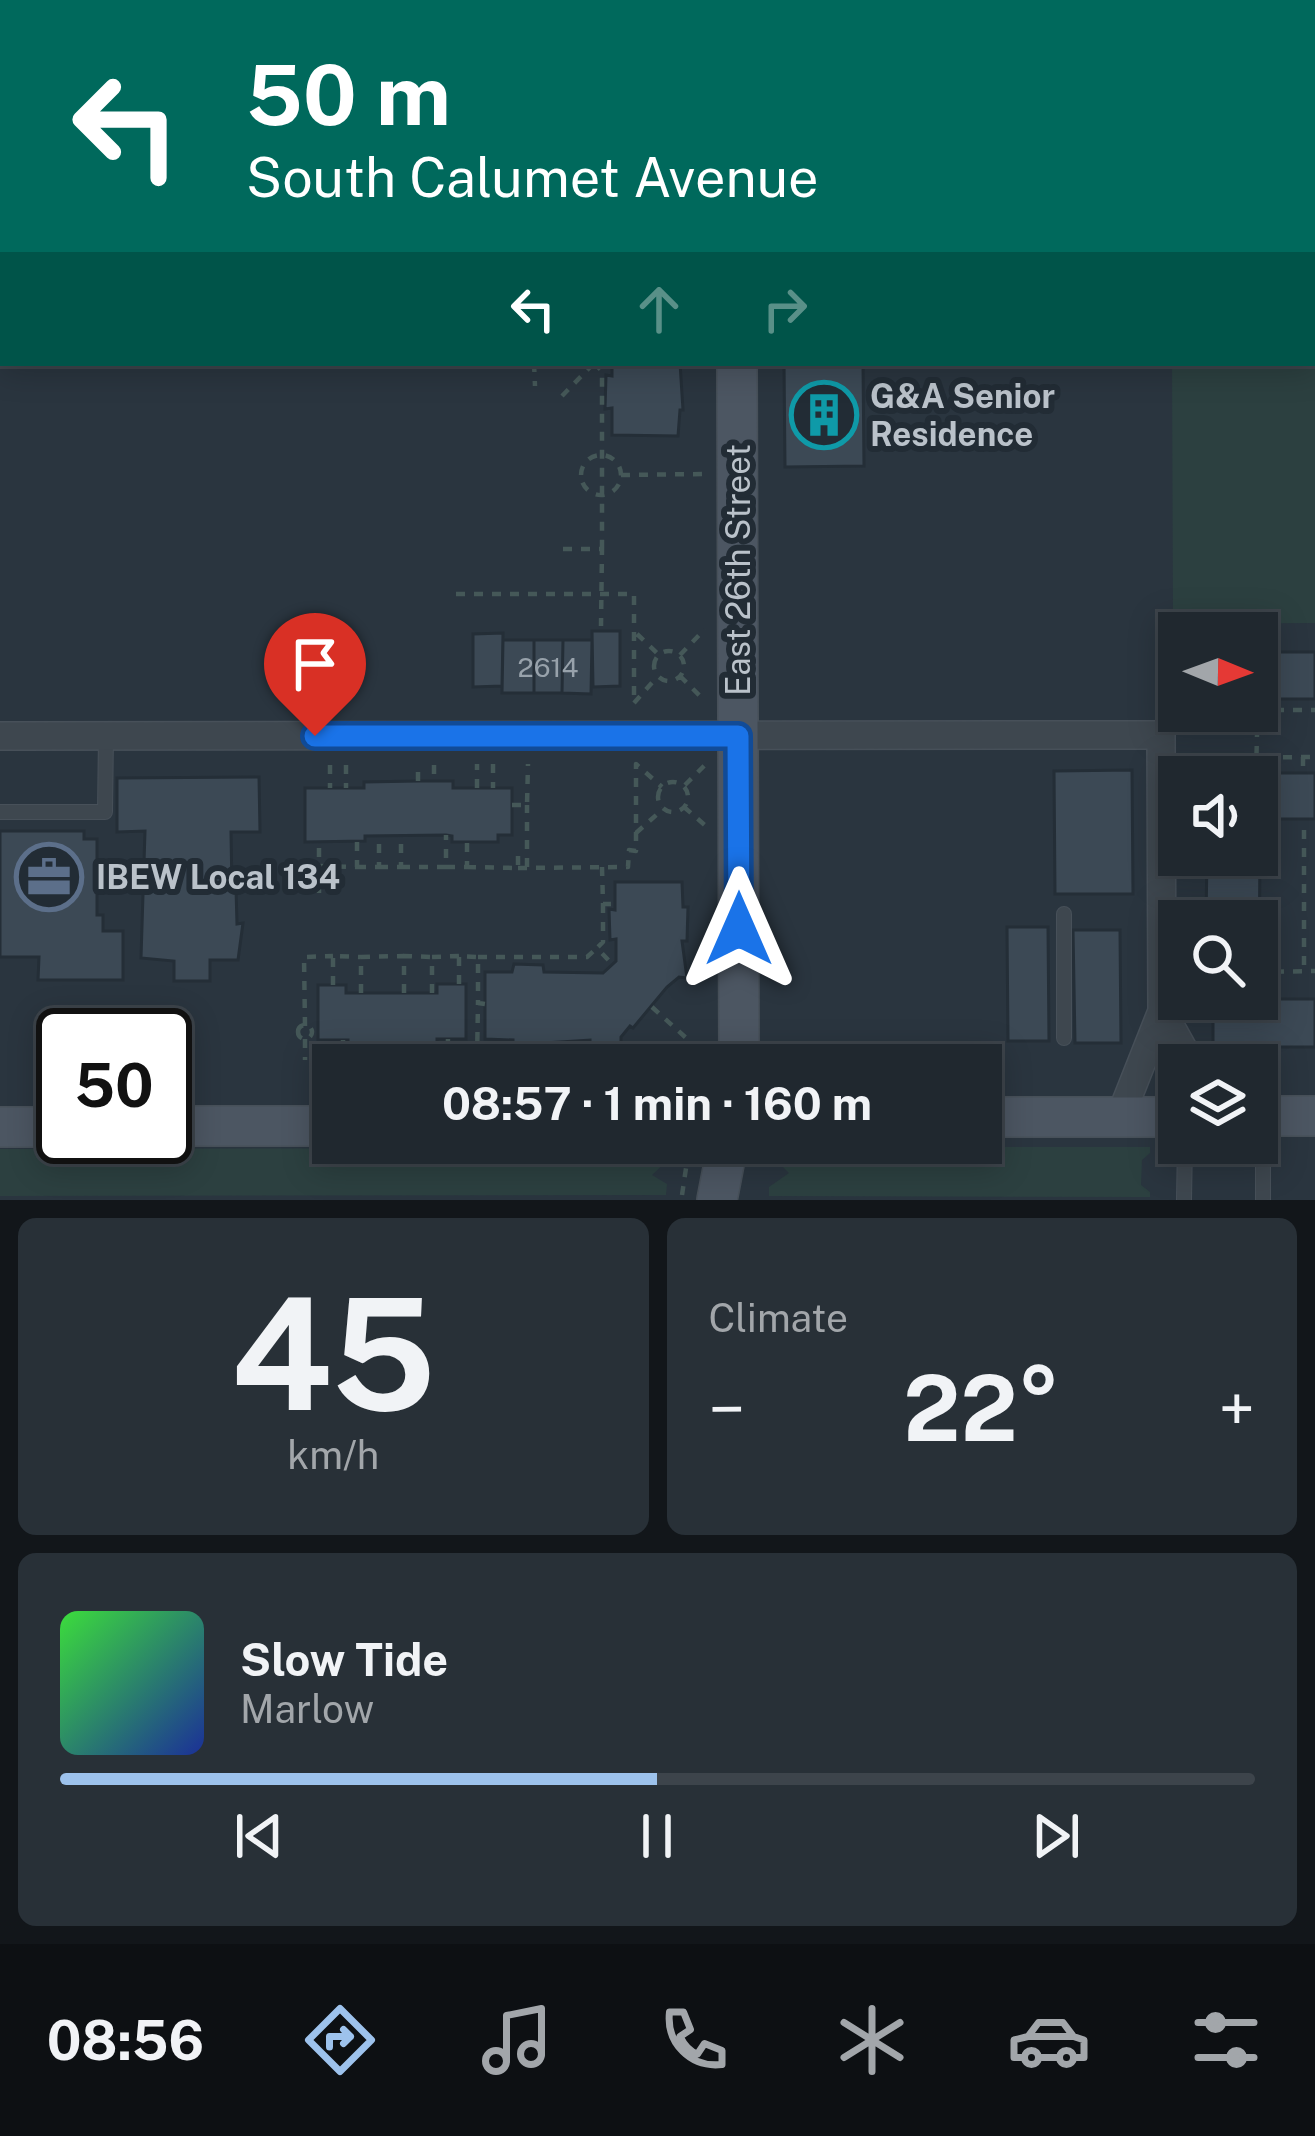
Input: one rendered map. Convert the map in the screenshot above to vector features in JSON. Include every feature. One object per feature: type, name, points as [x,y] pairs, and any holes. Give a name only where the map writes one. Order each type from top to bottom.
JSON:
[{"type":"main road","name":"East 26th Street","points":[[725,1044],[738,736],[737,366]]},
{"type":"main road","points":[[1278,1116],[1315,1116]]},
{"type":"main road","points":[[1002,1117],[1158,1117]]},
{"type":"main road","points":[[0,1127],[36,1126]]},
{"type":"main road","points":[[192,1126],[312,1126]]},
{"type":"main road","points":[[700,1198],[706,1164]]},
{"type":"street","points":[[0,736],[1161,735],[1162,900]]},
{"type":"street","points":[[1120,1117],[1158,1020]]},
{"type":"lane","points":[[0,812],[105,812],[106,736]]},
{"type":"lane","points":[[1064,914],[1064,1037]]},
{"type":"lane","points":[[1184,1200],[1185,1164]]},
{"type":"lane","points":[[1262,1164],[1263,1200]]},
{"type":"path","points":[[535,366],[535,386]]},
{"type":"path","points":[[562,396],[591,366]]},
{"type":"path","points":[[597,366],[602,370],[601,626]]},
{"type":"path","points":[[602,454],[617,463],[621,475],[613,492],[602,496],[589,492],[580,475],[589,458],[602,454]]},
{"type":"path","points":[[621,475],[705,474]]},
{"type":"path","points":[[563,549],[602,549]]},
{"type":"path","points":[[456,594],[634,594],[634,703],[658,676]]},
{"type":"path","points":[[680,656],[705,628]]},
{"type":"path","points":[[634,632],[659,656]]},
{"type":"path","points":[[667,652],[680,656],[684,668],[680,676],[671,681],[658,676],[659,656],[667,652]]},
{"type":"path","points":[[680,676],[705,701]]},
{"type":"path","points":[[1301,699],[1302,710]]},
{"type":"path","points":[[1278,710],[1315,710]]},
{"type":"path","points":[[1303,757],[1303,772]]},
{"type":"path","points":[[1278,758],[1315,757]]},
{"type":"path","points":[[477,764],[477,788]]},
{"type":"path","points":[[493,764],[493,788]]},
{"type":"path","points":[[527,867],[528,764]]},
{"type":"path","points":[[319,866],[628,867],[628,850],[636,850],[636,764],[662,787]]},
{"type":"path","points":[[684,787],[706,764]]},
{"type":"path","points":[[330,765],[330,788]]},
{"type":"path","points":[[346,765],[346,788]]},
{"type":"path","points":[[418,765],[418,781]]},
{"type":"path","points":[[434,765],[434,781]]},
{"type":"path","points":[[670,782],[684,787],[688,794],[684,808],[672,812],[664,808],[659,798],[662,787],[670,782]]},
{"type":"path","points":[[512,805],[527,805]]},
{"type":"path","points":[[636,833],[664,808]]},
{"type":"path","points":[[684,808],[707,827]]},
{"type":"path","points":[[1304,830],[1304,971]]},
{"type":"path","points":[[379,836],[379,867]]},
{"type":"path","points":[[401,836],[401,867]]},
{"type":"path","points":[[446,836],[446,867]]},
{"type":"path","points":[[319,842],[319,893]]},
{"type":"path","points":[[357,842],[357,867]]},
{"type":"path","points":[[467,842],[467,867]]},
{"type":"path","points":[[518,848],[518,868]]},
{"type":"path","points":[[305,1060],[305,1039],[298,1034],[304,1026],[304,957],[587,957],[603,942],[602,867]]},
{"type":"path","points":[[603,904],[615,904]]},
{"type":"path","points":[[597,948],[612,964]]},
{"type":"path","points":[[333,956],[333,985]]},
{"type":"path","points":[[404,956],[404,993]]},
{"type":"path","points":[[459,956],[459,984]]},
{"type":"path","points":[[361,957],[361,993]]},
{"type":"path","points":[[432,993],[433,957]]},
{"type":"path","points":[[478,957],[482,1004],[478,1044]]},
{"type":"path","points":[[1278,972],[1315,971]]},
{"type":"path","points":[[652,1006],[701,1044]]},
{"type":"path","points":[[448,1039],[448,1044]]},
{"type":"path","points":[[344,1040],[344,1044]]},
{"type":"path","points":[[700,1198],[706,1164]]},
{"type":"green space","points":[[1172,366],[1315,366],[1315,623],[1278,623],[1278,612],[1173,612]]},
{"type":"green space","points":[[1002,1147],[1150,1147],[1142,1160],[1141,1185],[1150,1197],[769,1196],[769,1187],[789,1173],[780,1164],[1002,1164]]},
{"type":"green space","points":[[0,1149],[36,1149],[36,1164],[192,1164],[192,1149],[312,1149],[312,1164],[664,1164],[652,1175],[667,1184],[666,1195],[0,1196]]},
{"type":"building","points":[[612,366],[680,366],[683,410],[678,436],[612,435],[612,408],[605,409],[606,375],[612,376]]},
{"type":"building","name":"G&A Senior Residence","points":[[784,366],[863,366],[864,466],[785,467]]},
{"type":"building","points":[[592,631],[620,631],[620,686],[593,687]]},
{"type":"building","points":[[503,633],[502,686],[473,687],[473,634]]},
{"type":"building","points":[[503,640],[534,640],[534,693],[502,693]]},
{"type":"building","points":[[534,640],[563,640],[562,693],[534,693]]},
{"type":"building","points":[[563,640],[592,640],[591,694],[562,693]]},
{"type":"building","points":[[1278,652],[1315,652],[1315,699],[1278,699]]},
{"type":"building","points":[[1132,770],[1133,894],[1055,894],[1054,771]]},
{"type":"building","points":[[1278,773],[1315,773],[1315,819],[1278,819]]},
{"type":"building","points":[[259,777],[260,832],[231,832],[232,890],[236,889],[237,924],[243,923],[238,960],[210,960],[210,981],[174,981],[174,961],[141,958],[145,831],[117,832],[117,778]]},
{"type":"building","points":[[453,781],[453,788],[512,788],[512,835],[498,835],[498,842],[452,842],[452,836],[446,835],[305,842],[305,788]]},
{"type":"building","name":"IBEW Local 134","points":[[0,831],[84,831],[84,839],[97,839],[97,915],[103,915],[103,931],[123,931],[123,980],[38,980],[39,957],[0,957]]},
{"type":"building","points":[[1207,876],[1260,876],[1260,900],[1206,900]]},
{"type":"building","points":[[615,882],[682,882],[683,907],[688,907],[687,941],[682,941],[687,978],[679,977],[667,987],[621,1037],[621,1044],[590,1044],[590,1040],[513,1044],[513,1040],[485,1039],[485,972],[512,972],[514,964],[543,965],[544,972],[603,973],[616,961],[609,909],[615,910]]},
{"type":"building","points":[[1007,927],[1048,927],[1049,1041],[1008,1041]]},
{"type":"building","points":[[1073,930],[1120,930],[1121,1043],[1075,1043]]},
{"type":"building","points":[[437,984],[466,984],[466,1039],[437,1039],[437,1044],[318,1040],[318,985],[346,985],[346,993],[437,993]]},
{"type":"building","points":[[1278,999],[1315,999],[1315,1047],[1213,1044],[1213,1020],[1278,1020]]},
{"type":"place","name":"G&A Senior Residence","points":[[824,415]]},
{"type":"place","name":"IBEW Local 134","points":[[49,877]]},
{"type":"route","points":[[315,736],[738,736],[739,929]]}]
